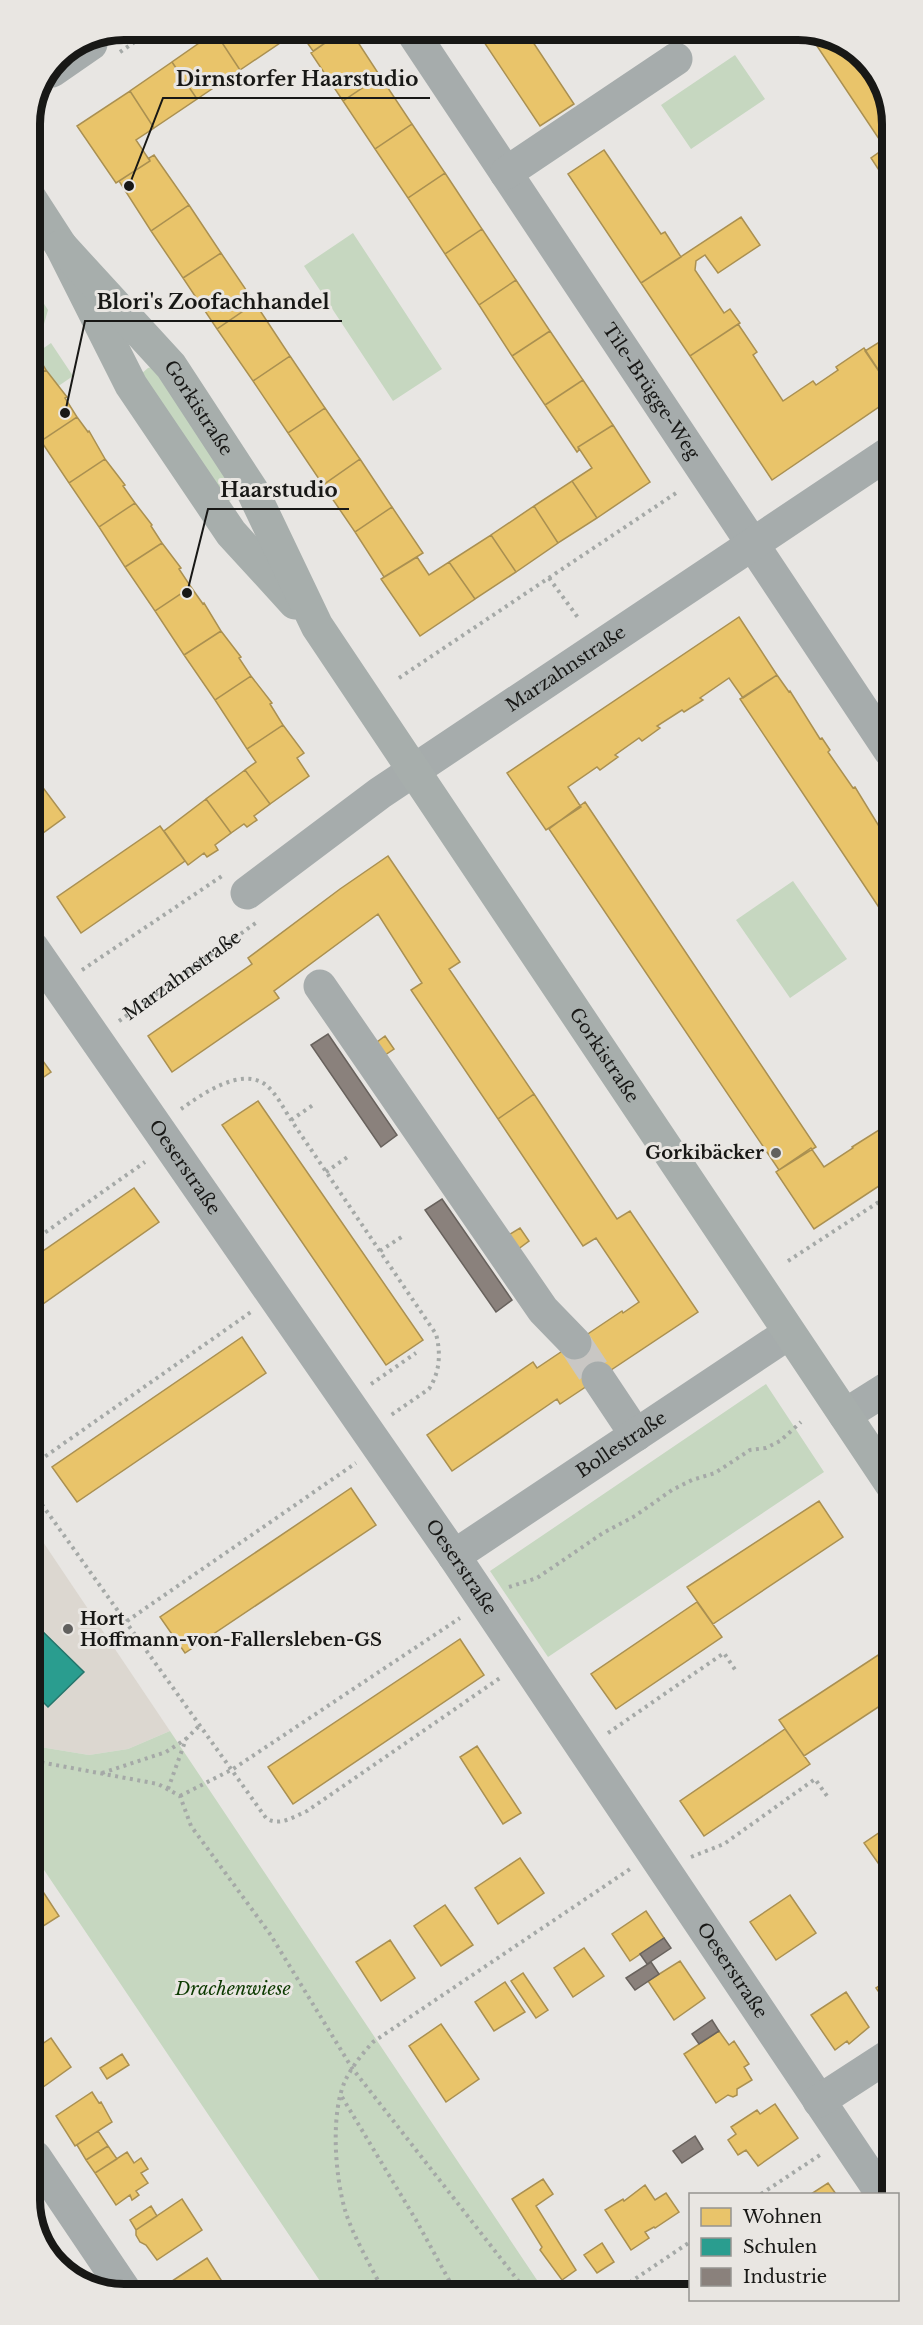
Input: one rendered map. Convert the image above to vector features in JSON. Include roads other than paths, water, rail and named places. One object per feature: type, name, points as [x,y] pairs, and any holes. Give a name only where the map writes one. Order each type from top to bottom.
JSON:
[{"type":"main road","name":"Gorkistraße","points":[[41,214],[62,246],[131,385],[231,533],[317,626]]},
{"type":"main road","name":"Gorkistraße","points":[[62,246],[171,366],[252,490],[317,626],[882,1471]]},
{"type":"street","name":"Tile-Brügge-Weg","points":[[418,40],[882,739]]},
{"type":"street","points":[[506,173],[676,59]]},
{"type":"street","name":"Marzahnstraße","points":[[248,892],[380,793],[882,458]]},
{"type":"street","name":"Oeserstraße","points":[[41,959],[454,1556],[881,2193]]},
{"type":"street","points":[[320,986],[543,1310],[575,1343]]},
{"type":"street","name":"Bollestraße","points":[[454,1556],[789,1333]]},
{"type":"street","points":[[598,1378],[636,1435]]},
{"type":"street","points":[[845,1416],[882,1392]]},
{"type":"street","points":[[819,2101],[882,2060]]},
{"type":"street","points":[[40,2164],[121,2284]]},
{"type":"tunnel","points":[[575,1343],[598,1378]]},
{"type":"place","name":"Dirnstorfer Haarstudio","points":[[129,186]]},
{"type":"place","name":"Blori's Zoofachhandel","points":[[65,413]]},
{"type":"place","name":"Haarstudio","points":[[187,593]]},
{"type":"place","name":"Gorkibäcker","points":[[776,1153]]},
{"type":"place","name":"Hort Hoffmann-von-Fallersleben-GS","points":[[68,1629]]},
{"type":"park label","name":"Drachenwiese","points":[[233,1989]]}]
